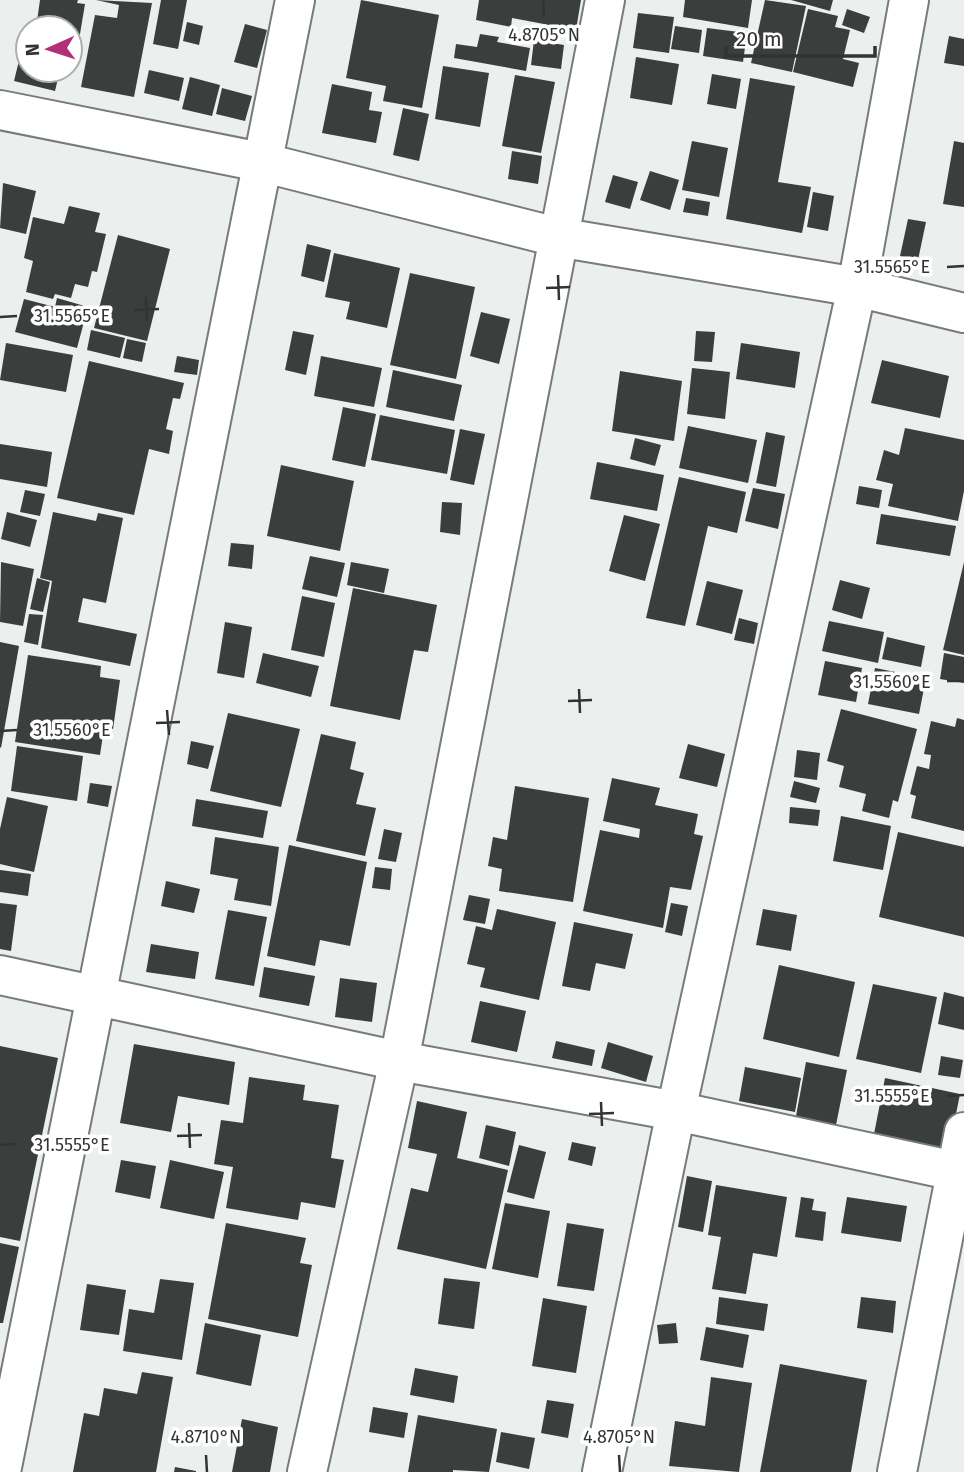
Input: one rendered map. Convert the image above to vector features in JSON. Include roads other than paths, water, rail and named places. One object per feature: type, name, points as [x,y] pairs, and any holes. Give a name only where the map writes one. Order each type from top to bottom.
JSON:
[{"type":"street","points":[[1,1472],[295,0]]},
{"type":"street","points":[[307,1472],[399,1061],[605,0]]},
{"type":"street","points":[[603,1472],[676,1111],[857,287],[909,0]]},
{"type":"street","points":[[0,110],[261,162],[557,237],[857,287],[964,313]]},
{"type":"street","points":[[0,975],[399,1061],[676,1111],[960,1172]]},
{"type":"street","points":[[897,1472],[960,1172],[964,1132]]}]
